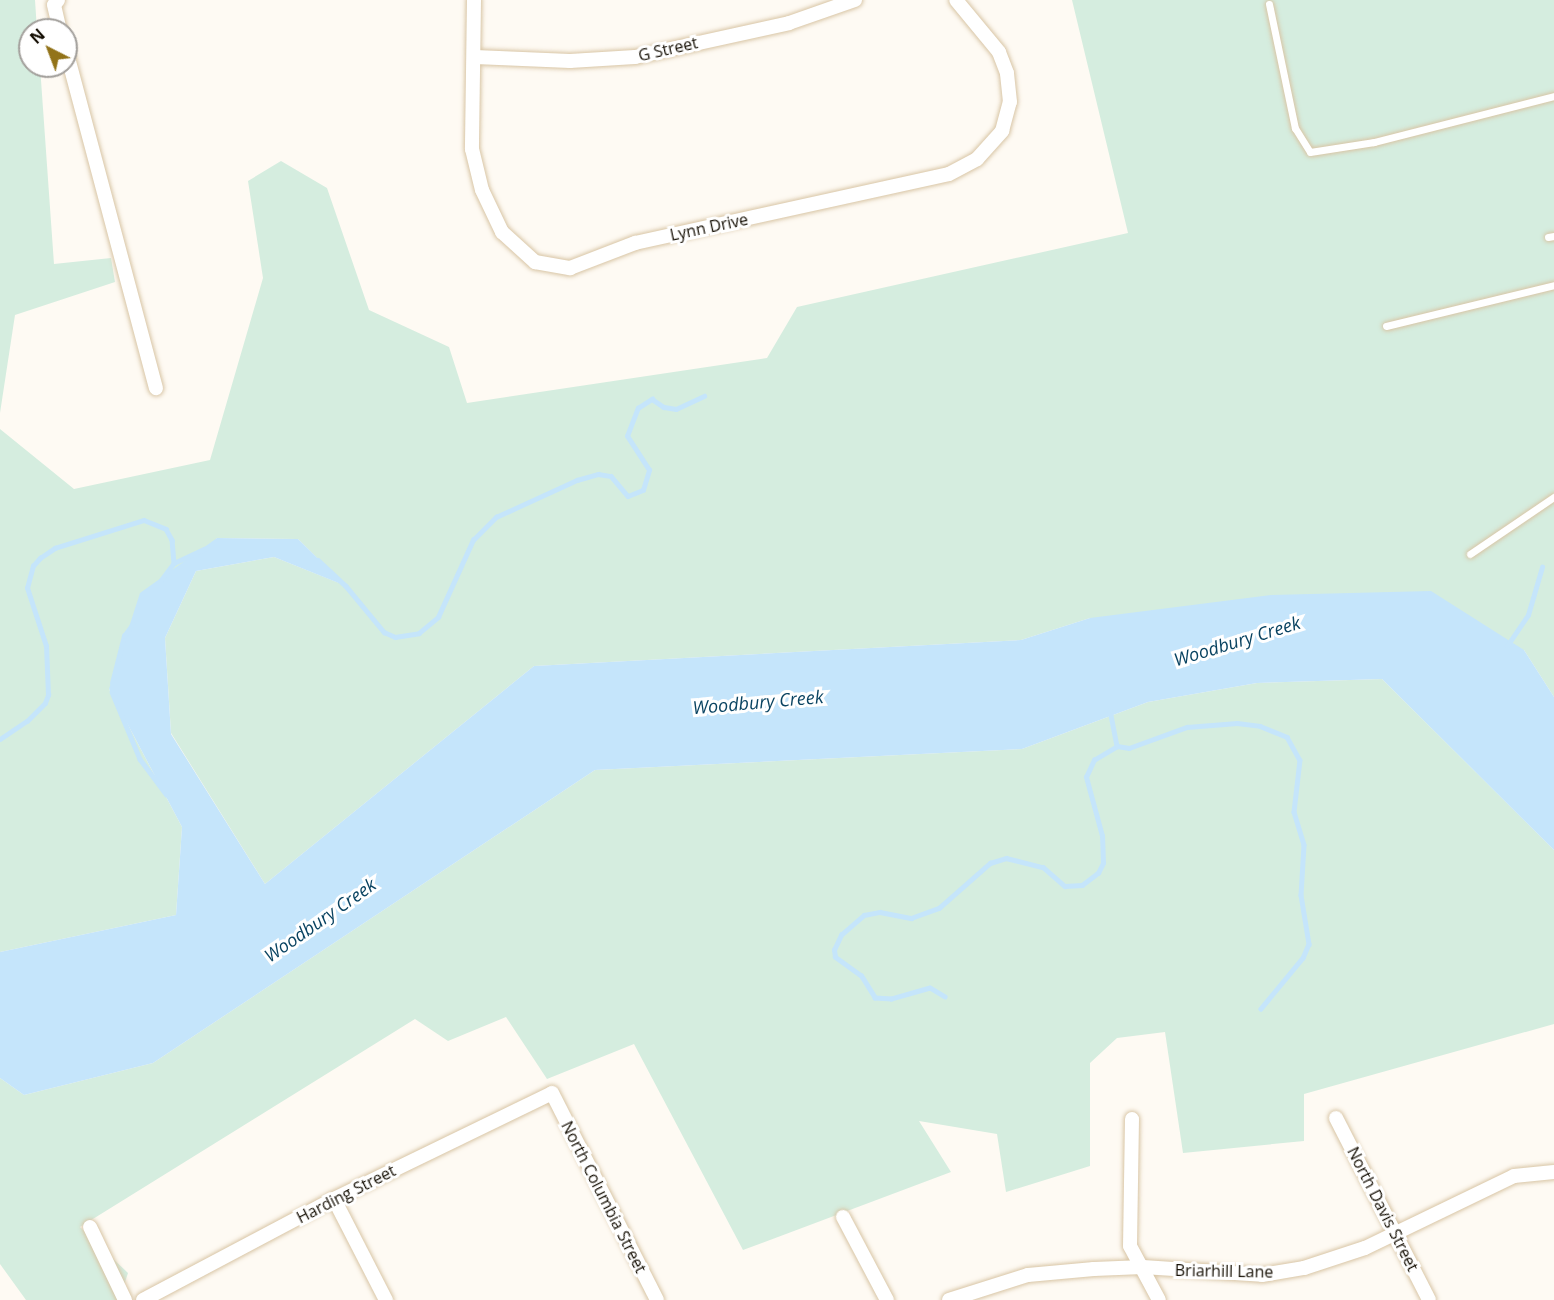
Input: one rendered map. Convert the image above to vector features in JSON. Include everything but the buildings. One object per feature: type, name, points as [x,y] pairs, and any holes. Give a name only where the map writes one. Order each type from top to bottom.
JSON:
[{"type":"street","points":[[57,18],[54,5],[58,0]]},
{"type":"street","name":"Lynn Drive","points":[[474,0],[472,149],[482,190],[502,232],[535,262],[570,268],[635,243],[949,174],[977,159],[1002,131],[1010,102],[1007,73],[999,52],[956,0]]},
{"type":"street","name":"G Street","points":[[475,57],[592,60],[635,57],[789,23],[855,0]]},
{"type":"street","points":[[73,78],[156,388]]},
{"type":"street","name":"Harding Street","points":[[143,1300],[334,1199],[552,1093]]},
{"type":"street","name":"North Columbia Street","points":[[552,1093],[657,1300]]},
{"type":"street","name":"North Davis Street","points":[[1336,1118],[1429,1300]]},
{"type":"street","points":[[1132,1119],[1130,1246],[1159,1300]]},
{"type":"street","name":"Briarhill Lane","points":[[949,1300],[1028,1275],[1143,1267],[1262,1275],[1304,1268],[1395,1234],[1514,1176],[1554,1172]]},
{"type":"street","points":[[334,1199],[386,1300]]},
{"type":"street","points":[[843,1217],[887,1300]]},
{"type":"street","points":[[90,1227],[125,1300]]},
{"type":"lane","points":[[1269,4],[1295,128],[1310,152],[1374,142],[1554,96]]},
{"type":"lane","points":[[1386,326],[1554,285]]},
{"type":"lane","points":[[1470,554],[1554,497]]},
{"type":"green space","points":[[0,0],[35,0],[36,18],[18,18],[18,78],[41,78],[54,264],[111,258],[115,282],[15,315],[0,413]]},
{"type":"green space","points":[[1072,0],[1554,0],[1554,697],[1524,650],[1090,618],[1021,640],[534,666],[265,884],[171,733],[165,638],[196,571],[274,557],[344,585],[298,539],[217,538],[109,689],[182,827],[176,915],[0,952],[0,429],[74,489],[210,460],[263,278],[248,181],[281,161],[327,188],[369,310],[449,347],[467,403],[767,358],[797,307],[1128,233]]},
{"type":"green space","points":[[1382,679],[1554,850],[1554,1024],[1304,1094],[1304,1141],[1183,1153],[1165,1032],[1117,1038],[1090,1063],[1090,1166],[1006,1192],[997,1134],[919,1121],[951,1172],[743,1250],[634,1044],[547,1079],[506,1017],[448,1041],[415,1019],[80,1227],[128,1273],[119,1300],[26,1300],[0,1264],[0,1078],[24,1095],[153,1063],[595,770],[1022,749],[1148,702],[1257,683]]},
{"type":"water","name":"Woodbury Creek","points":[[217,538],[298,539],[346,586],[274,557],[196,571],[165,638],[171,734],[265,884],[534,666],[1021,640],[1090,618],[1271,595],[1431,591],[1524,650],[1554,697],[1554,850],[1382,679],[1257,683],[1148,702],[1022,749],[595,770],[153,1063],[24,1095],[0,1078],[0,952],[176,915],[182,827],[109,689],[140,593]]},
{"type":"waterway","points":[[318,560],[346,586],[384,632],[395,637],[419,633],[438,617],[473,540],[496,517],[577,480],[598,474],[611,476],[628,496],[643,490],[649,470],[627,436],[638,408],[652,399],[664,407],[676,409],[704,396]]},
{"type":"waterway","points":[[0,739],[27,721],[45,703],[48,695],[46,646],[27,588],[33,566],[40,558],[55,548],[144,520],[166,529],[172,540],[174,563]]},
{"type":"waterway","points":[[161,580],[174,563],[204,549]]},
{"type":"waterway","points":[[1507,646],[1528,615],[1542,567]]},
{"type":"waterway","points":[[112,683],[124,636],[132,625]]},
{"type":"waterway","points":[[112,692],[140,759],[166,794]]},
{"type":"waterway","points":[[1110,710],[1117,746]]},
{"type":"waterway","points":[[945,997],[930,988],[892,999],[875,998],[861,976],[835,957],[834,950],[841,935],[864,915],[880,912],[911,918],[939,908],[990,863],[1006,858],[1043,867],[1065,886],[1082,885],[1098,873],[1103,863],[1102,836],[1086,777],[1094,760],[1117,746],[1129,748],[1187,727],[1237,723],[1260,726],[1287,737],[1300,760],[1294,812],[1304,845],[1301,895],[1309,944],[1303,958],[1261,1009]]}]
